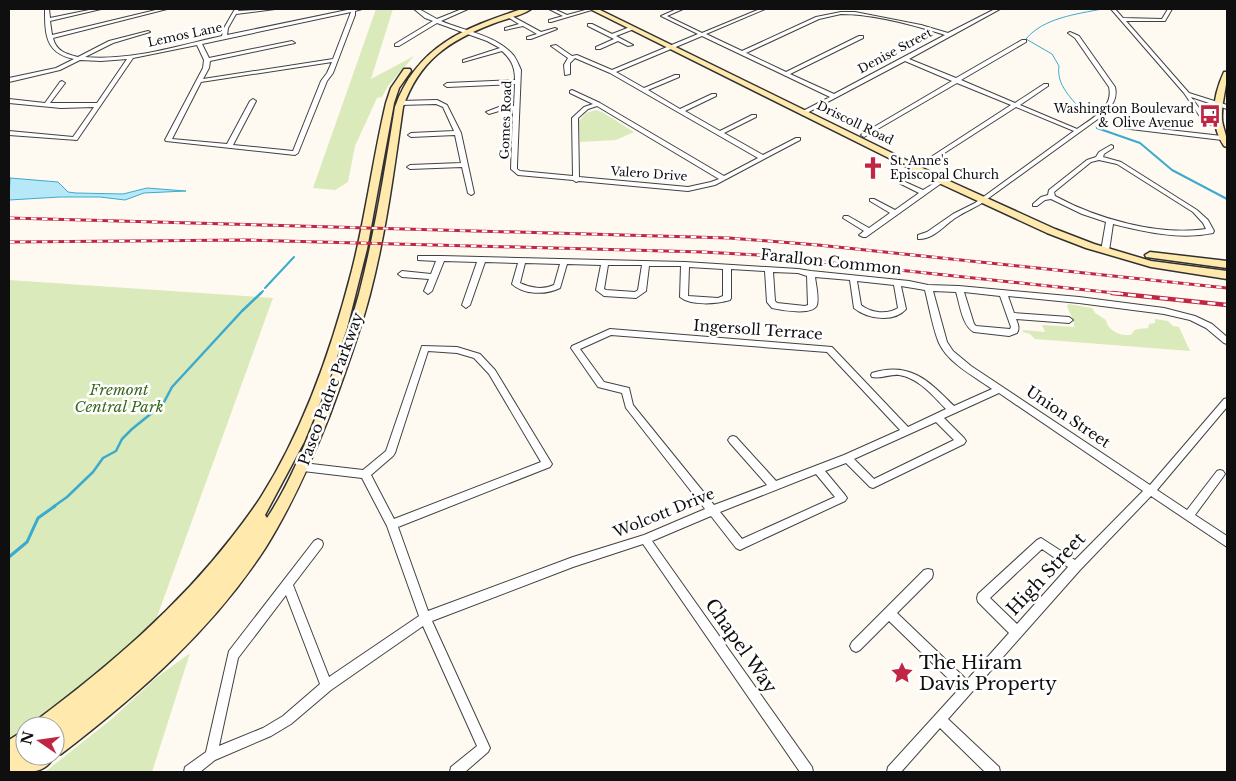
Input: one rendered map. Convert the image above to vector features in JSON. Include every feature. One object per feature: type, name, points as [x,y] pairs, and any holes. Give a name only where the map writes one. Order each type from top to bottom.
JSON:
[{"type":"main road","name":"Paseo Padre Parkway","points":[[56,716],[132,655],[180,610],[228,554],[269,497],[286,465],[312,407],[342,324],[362,250],[390,103],[400,80],[426,52],[464,31],[515,9]]},
{"type":"main road","name":"Paseo Padre Parkway","points":[[65,741],[94,719],[145,674],[220,597],[282,508],[303,467],[345,359],[366,288],[400,103],[408,84],[419,68],[464,31],[528,9]]},
{"type":"main road","name":"Driscoll Road","points":[[593,9],[673,45]]},
{"type":"main road","name":"Driscoll Road","points":[[606,9],[673,45],[1057,234],[1105,247],[1158,265],[1227,275]]},
{"type":"main road","points":[[1225,141],[1218,126],[1217,114],[1223,106],[1227,74]]},
{"type":"main road","points":[[400,80],[396,98],[400,103]]},
{"type":"main road","name":"Driscoll Road","points":[[807,111],[864,135],[941,181],[986,198]]},
{"type":"main road","name":"Driscoll Road","points":[[1105,247],[1165,258],[1227,265]]},
{"type":"main road","points":[[65,727],[130,673],[185,621],[209,594],[249,542],[261,519],[269,497]]},
{"type":"street","points":[[9,10],[15,9]]},
{"type":"street","points":[[47,9],[51,38],[165,9]]},
{"type":"street","points":[[48,20],[99,9]]},
{"type":"street","points":[[224,37],[226,28],[237,11],[273,9]]},
{"type":"street","name":"Lemos Lane","points":[[51,38],[53,46],[58,52],[81,58],[100,60],[131,56],[360,9]]},
{"type":"street","name":"Gomes Road","points":[[416,9],[436,21],[464,31],[503,49],[517,64],[518,82],[514,169],[518,173]]},
{"type":"street","points":[[397,45],[436,21],[466,9]]},
{"type":"street","points":[[551,9],[566,16]]},
{"type":"street","points":[[551,21],[593,9]]},
{"type":"street","points":[[681,9],[663,16],[832,96]]},
{"type":"street","points":[[612,72],[763,9]]},
{"type":"street","name":"Denise Street","points":[[807,111],[998,9]]},
{"type":"street","points":[[1113,9],[1184,92],[1205,120],[1218,126]]},
{"type":"street","points":[[1123,19],[1163,20],[1170,9]]},
{"type":"street","points":[[199,42],[206,60],[206,68],[168,140],[295,153],[335,60],[353,15],[353,10]]},
{"type":"street","points":[[742,53],[818,18],[841,13],[855,13],[921,26],[948,35]]},
{"type":"street","points":[[508,15],[541,34]]},
{"type":"street","points":[[507,30],[523,24]]},
{"type":"street","points":[[590,24],[630,45]]},
{"type":"street","points":[[612,36],[632,28]]},
{"type":"street","points":[[529,38],[555,29]]},
{"type":"street","points":[[9,80],[58,69],[111,42],[148,32]]},
{"type":"street","points":[[921,237],[930,234],[955,215],[986,198],[1078,131],[1112,103],[1115,95],[1112,87],[1076,37],[1070,33]]},
{"type":"street","points":[[786,74],[861,37]]},
{"type":"street","points":[[598,48],[619,39]]},
{"type":"street","points":[[864,135],[1024,41]]},
{"type":"street","points":[[206,60],[292,43]]},
{"type":"street","points":[[554,46],[570,58]]},
{"type":"street","points":[[465,60],[503,49]]},
{"type":"street","points":[[9,132],[75,139],[131,56]]},
{"type":"street","points":[[567,74],[566,62],[575,56],[612,72],[763,158]]},
{"type":"street","points":[[905,58],[1078,131]]},
{"type":"street","points":[[199,81],[238,77],[302,62],[335,60]]},
{"type":"street","points":[[644,90],[677,76]]},
{"type":"street","points":[[447,85],[518,82]]},
{"type":"street","points":[[46,105],[62,83]]},
{"type":"street","points":[[920,167],[1046,85]]},
{"type":"street","points":[[572,92],[598,104],[724,179]]},
{"type":"street","points":[[1184,92],[1223,106]]},
{"type":"street","points":[[680,111],[714,96]]},
{"type":"street","points":[[9,101],[46,105],[98,105]]},
{"type":"street","points":[[230,146],[253,101]]},
{"type":"street","points":[[400,103],[437,102],[445,106],[458,133],[466,165],[470,194]]},
{"type":"street","points":[[576,180],[575,118],[586,108],[598,104]]},
{"type":"street","points":[[489,112],[499,109],[517,108]]},
{"type":"street","points":[[720,133],[754,116]]},
{"type":"street","points":[[1124,127],[1225,141]]},
{"type":"street","points":[[411,135],[458,133]]},
{"type":"street","name":"Valero Drive","points":[[518,173],[576,180],[688,189],[713,184],[798,139]]},
{"type":"street","points":[[1099,158],[1101,153],[1111,147]]},
{"type":"street","points":[[1034,205],[1042,198],[1052,197],[1078,211],[1158,231],[1201,234],[1210,231],[1206,222],[1195,212],[1119,163],[1099,158],[1089,161],[1051,191],[1052,197]]},
{"type":"street","points":[[410,167],[466,165]]},
{"type":"street","points":[[846,218],[866,233],[941,181]]},
{"type":"street","points":[[902,182],[924,193]]},
{"type":"street","points":[[872,200],[895,213]]},
{"type":"street","points":[[1105,247],[1110,220]]},
{"type":"street","name":"Farallon Common","points":[[422,258],[685,264],[798,271],[928,288],[1164,311],[1192,318],[1209,326],[1227,341]]},
{"type":"street","points":[[428,291],[441,258]]},
{"type":"street","points":[[466,305],[482,259]]},
{"type":"street","points":[[522,260],[516,284],[525,288],[545,290],[557,286],[564,261]]},
{"type":"street","points":[[605,262],[600,290],[604,293],[636,295],[642,291],[646,263]]},
{"type":"street","points":[[685,264],[684,297],[688,299],[718,301],[727,298],[728,266]]},
{"type":"street","points":[[769,269],[770,302],[775,306],[806,309],[811,307],[813,304],[811,274]]},
{"type":"street","points":[[402,274],[433,277]]},
{"type":"street","points":[[853,278],[857,306],[865,312],[899,313],[902,309],[897,283]]},
{"type":"street","name":"Union Street","points":[[928,288],[938,330],[950,352],[968,368],[1227,542]]},
{"type":"street","points":[[959,290],[970,325],[974,329],[1009,333],[1014,331],[1015,327],[1003,294]]},
{"type":"street","points":[[1011,316],[1069,320]]},
{"type":"street","name":"Ingersoll Terrace","points":[[711,511],[629,406],[626,390],[601,385],[575,348],[610,332],[829,349],[906,431]]},
{"type":"street","points":[[303,467],[365,474],[390,453],[425,348],[457,350],[477,356],[492,372],[547,464],[392,525]]},
{"type":"street","points":[[875,375],[885,372],[912,374],[921,379],[953,410]]},
{"type":"street","name":"Wolcott Drive","points":[[190,772],[211,756],[267,732],[287,720],[326,686],[425,618],[573,562],[645,539],[847,458],[1000,390]]},
{"type":"street","name":"High Street","points":[[893,772],[1076,566],[1150,490],[1227,401]]},
{"type":"street","points":[[847,458],[873,484],[960,441],[937,417]]},
{"type":"street","points":[[733,440],[774,486]]},
{"type":"street","points":[[711,511],[740,545],[842,498],[818,470]]},
{"type":"street","points":[[365,474],[392,525],[425,618],[484,748],[456,772]]},
{"type":"street","points":[[1189,515],[1220,474]]},
{"type":"street","name":"Chapel Way","points":[[645,539],[807,772]]},
{"type":"street","points":[[211,756],[233,655],[288,586],[318,544]]},
{"type":"street","points":[[1017,632],[982,598],[1041,544],[1076,566]]},
{"type":"street","points":[[856,646],[928,574]]},
{"type":"street","points":[[288,586],[326,686]]},
{"type":"street","points":[[889,613],[967,688]]},
{"type":"street","points":[[940,719],[994,772]]},
{"type":"green space","points":[[376,9],[393,9],[371,79],[414,56],[388,86],[382,97],[377,98],[355,146],[348,182],[335,190],[313,188]]},
{"type":"green space","points":[[596,110],[634,132],[616,140],[580,142],[579,121],[586,113]]},
{"type":"green space","name":"Fremont Central Park","points":[[9,280],[273,298],[153,628],[102,672],[44,716],[15,716],[15,736],[9,740]]},
{"type":"green space","points":[[1068,304],[1092,308],[1095,313],[1106,320],[1111,329],[1125,335],[1131,334],[1137,329],[1148,328],[1149,324],[1155,323],[1155,319],[1168,321],[1173,326],[1179,327],[1190,351],[1035,339],[1030,334],[1023,332],[1023,330],[1045,332],[1042,325],[1074,327]]},
{"type":"green space","points":[[190,653],[152,772],[45,772],[53,766],[65,766],[65,756],[113,718],[156,678]]},
{"type":"water","points":[[10,178],[58,182],[68,192],[76,193],[123,194],[147,188],[186,191],[144,193],[125,200],[100,197],[60,197],[9,200]]},
{"type":"waterway","points":[[1083,112],[1062,85],[1059,66],[1052,54],[1026,39],[1042,26],[1061,18],[1102,9]]},
{"type":"waterway","points":[[1096,127],[1101,129]]},
{"type":"waterway","points":[[1097,128],[1140,143],[1172,170],[1227,199]]},
{"type":"waterway","points":[[265,288],[294,257]]},
{"type":"waterway","points":[[53,507],[67,497],[93,472],[103,458],[116,451],[122,439],[132,429],[163,404],[172,387],[261,293]]},
{"type":"waterway","points":[[9,557],[27,542],[38,518],[55,506]]},
{"type":"railway","points":[[9,218],[729,238],[818,245],[1227,288]]},
{"type":"railway","points":[[9,242],[247,240],[703,252],[758,255],[1124,294]]},
{"type":"railway","points":[[1112,293],[1227,305]]},
{"type":"place","name":"Washington Boulevard & Olive Avenue","points":[[1210,116]]},
{"type":"place","name":"St. Anne's Episcopal Church","points":[[873,168]]},
{"type":"place","name":"The Hiram Davis Property","points":[[902,673]]}]
